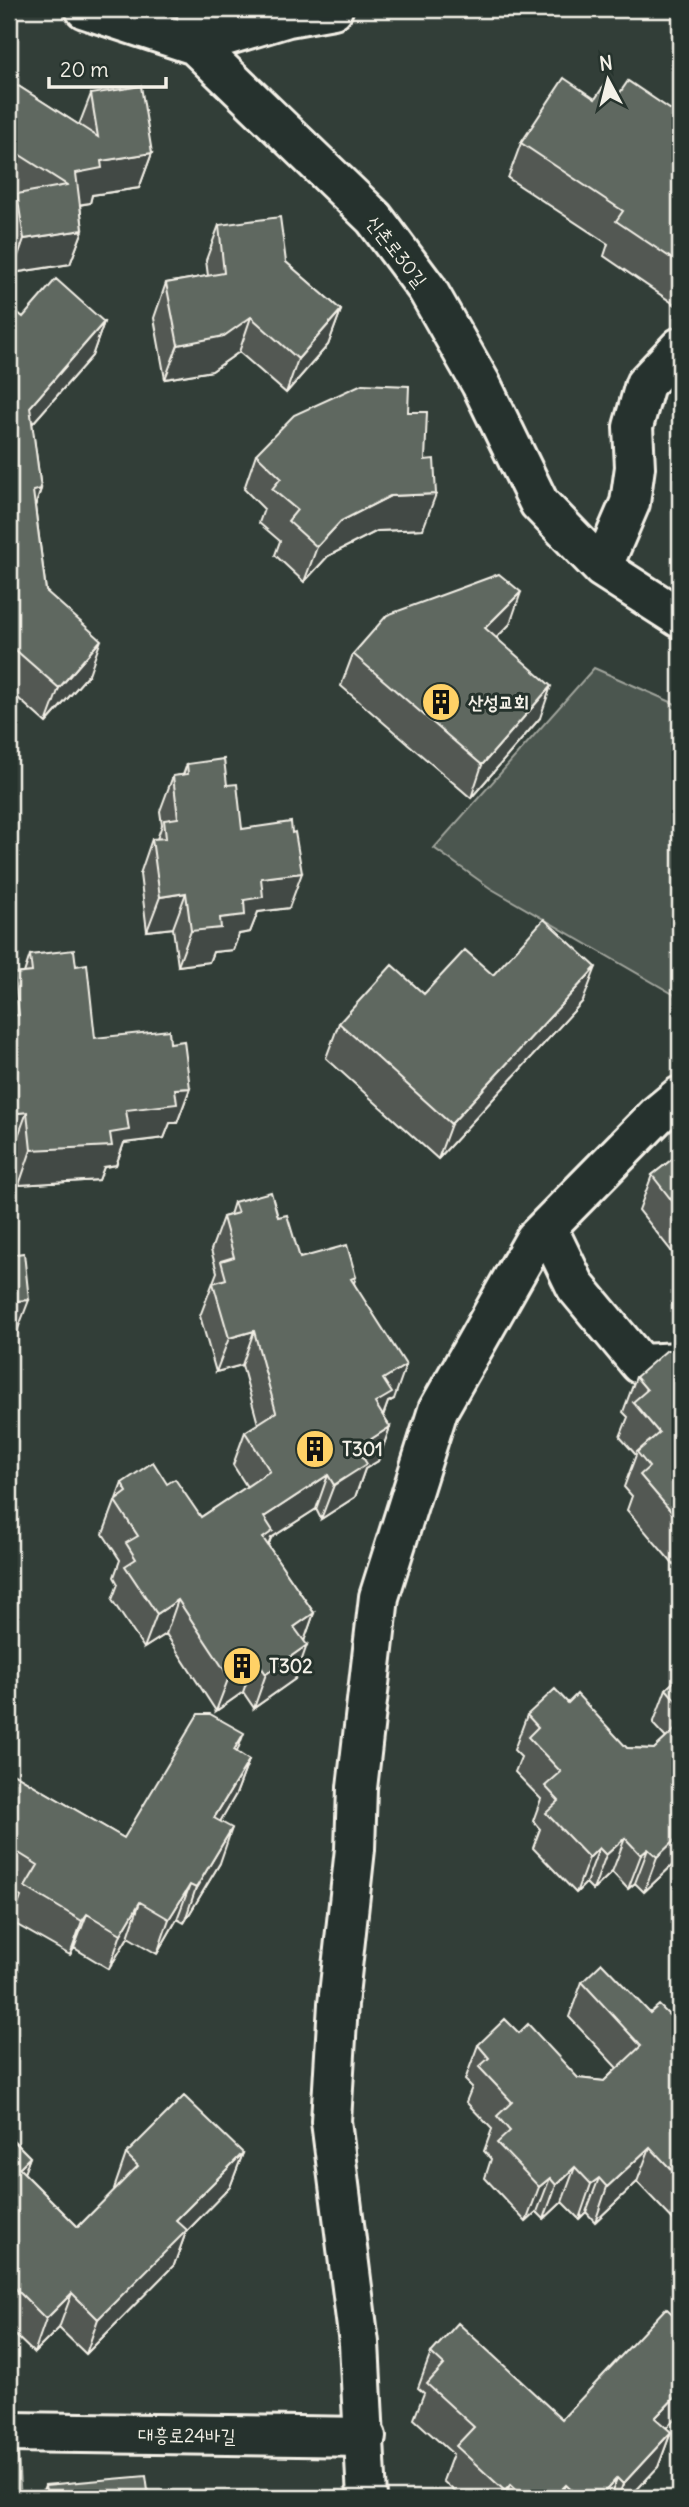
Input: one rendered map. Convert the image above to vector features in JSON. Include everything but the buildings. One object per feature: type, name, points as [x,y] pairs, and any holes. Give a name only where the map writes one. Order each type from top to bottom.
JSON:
[{"type":"street","points":[[85,9],[197,27],[288,17],[332,9]]},
{"type":"street","name":"신촌로30길","points":[[197,27],[374,218],[428,289],[481,384],[539,503],[602,568],[680,618]]},
{"type":"street","points":[[602,568],[630,503],[635,467],[633,427],[645,384],[680,347]]},
{"type":"street","points":[[366,2498],[366,2437],[359,2343],[331,2121],[338,2004],[355,1849],[357,1788],[379,1597],[438,1410],[535,1239],[657,1115],[680,1096]]},
{"type":"street","points":[[547,1227],[576,1287],[640,1364],[680,1362]]},
{"type":"street","name":"대흥로24바길","points":[[9,2432],[366,2437]]},
{"type":"shaded area","points":[[594,668],[680,706],[680,998],[490,888],[434,848]]},
{"type":"shaded area","points":[[18,2457],[21,2498],[9,2498],[9,2458]]},
{"type":"place","name":"산성교회","points":[[441,702]]},
{"type":"place","name":"T301","points":[[315,1449]]},
{"type":"place","name":"T302","points":[[242,1666]]}]
